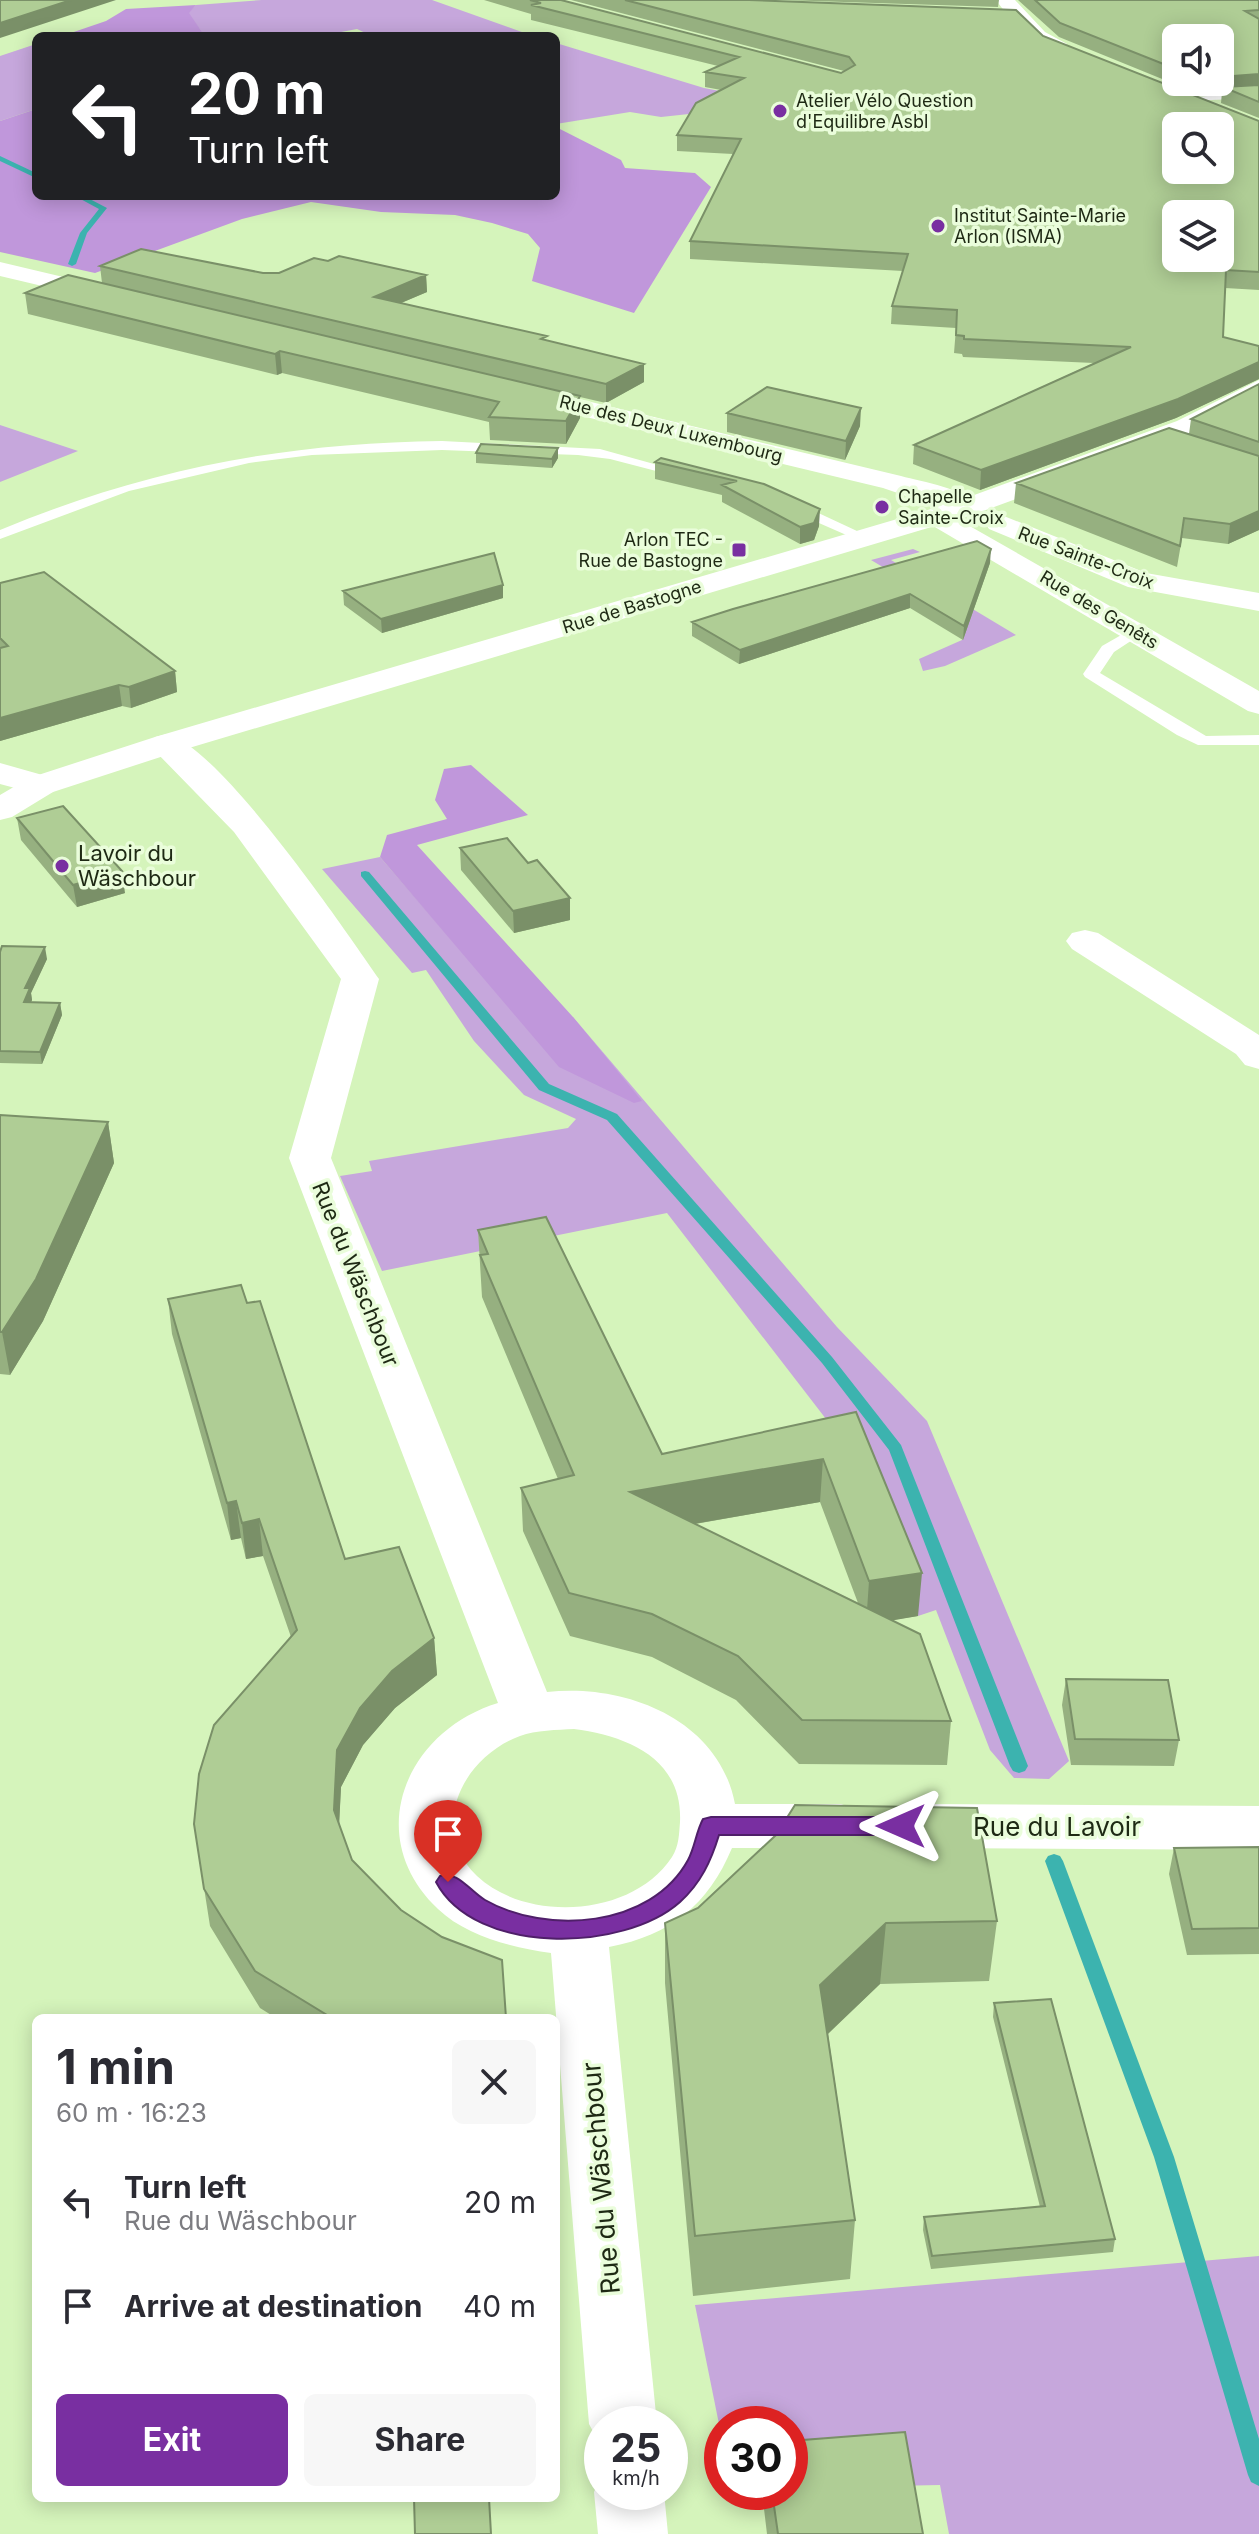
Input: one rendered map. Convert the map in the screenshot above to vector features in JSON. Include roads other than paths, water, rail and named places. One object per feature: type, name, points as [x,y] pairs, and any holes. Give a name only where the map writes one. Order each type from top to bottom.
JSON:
[{"type":"street","points":[[1002,8],[1022,16],[1050,44],[1079,55]]},
{"type":"street","points":[[1023,46],[1050,44]]},
{"type":"street","points":[[1182,96],[1220,112]]},
{"type":"street","points":[[0,269],[140,302]]},
{"type":"street","name":"Rue des Deux Luxembourg","points":[[493,387],[891,482],[931,493],[965,508]]},
{"type":"street","name":"Rue de Bastogne","points":[[0,810],[41,785],[167,744],[965,508],[1161,437],[1259,388]]},
{"type":"street","name":"Rue Sainte-Croix","points":[[965,508],[1139,581],[1259,602]]},
{"type":"street","name":"Rue des Genêts","points":[[938,517],[1259,704]]},
{"type":"street","name":"Rue du Wäschbour","points":[[167,744],[195,766],[263,848],[360,979],[310,1158],[529,1713]]},
{"type":"street","points":[[0,773],[41,785]]},
{"type":"street","points":[[1085,941],[1250,1046],[1259,1057]]},
{"type":"street","points":[[574,1709],[618,1715],[657,1732],[688,1758],[706,1790],[711,1826],[699,1864],[670,1897],[628,1921],[578,1931],[534,1929],[494,1917],[460,1896],[436,1869],[424,1837],[425,1804],[438,1773],[471,1740],[492,1726],[529,1713],[574,1709]]},
{"type":"street","name":"Rue du Lavoir","points":[[711,1826],[1259,1828]]},
{"type":"street","name":"Rue du Wäschbour","points":[[578,1931],[621,2406]]},
{"type":"street","points":[[631,2510],[633,2534]]},
{"type":"lane","points":[[1187,98],[1259,95]]},
{"type":"lane","points":[[1161,437],[1188,448]]},
{"type":"lane","points":[[0,535],[70,503],[186,469],[321,449],[452,445],[600,453],[692,477]]},
{"type":"lane","points":[[780,501],[865,538]]},
{"type":"lane","points":[[1135,633],[1108,649],[1091,674],[1183,732],[1204,741],[1259,740]]},
{"type":"waterway","points":[[0,158],[32,174]]},
{"type":"waterway","points":[[72,264],[84,233],[103,208],[86,200]]},
{"type":"waterway","points":[[365,874],[544,1087],[612,1117],[827,1360],[896,1449],[1019,1766]]},
{"type":"waterway","points":[[1054,1861],[1164,2157],[1259,2475]]},
{"type":"place","name":"Atelier Vélo Question d'Equilibre Asbl","points":[[780,111]]},
{"type":"place","name":"Institut Sainte-Marie Arlon (ISMA)","points":[[938,226]]},
{"type":"place","name":"Chapelle Sainte-Croix","points":[[882,507]]},
{"type":"place","name":"Arlon TEC - Rue de Bastogne","points":[[739,550]]},
{"type":"place","name":"Lavoir du Wäschbour","points":[[62,866]]}]
